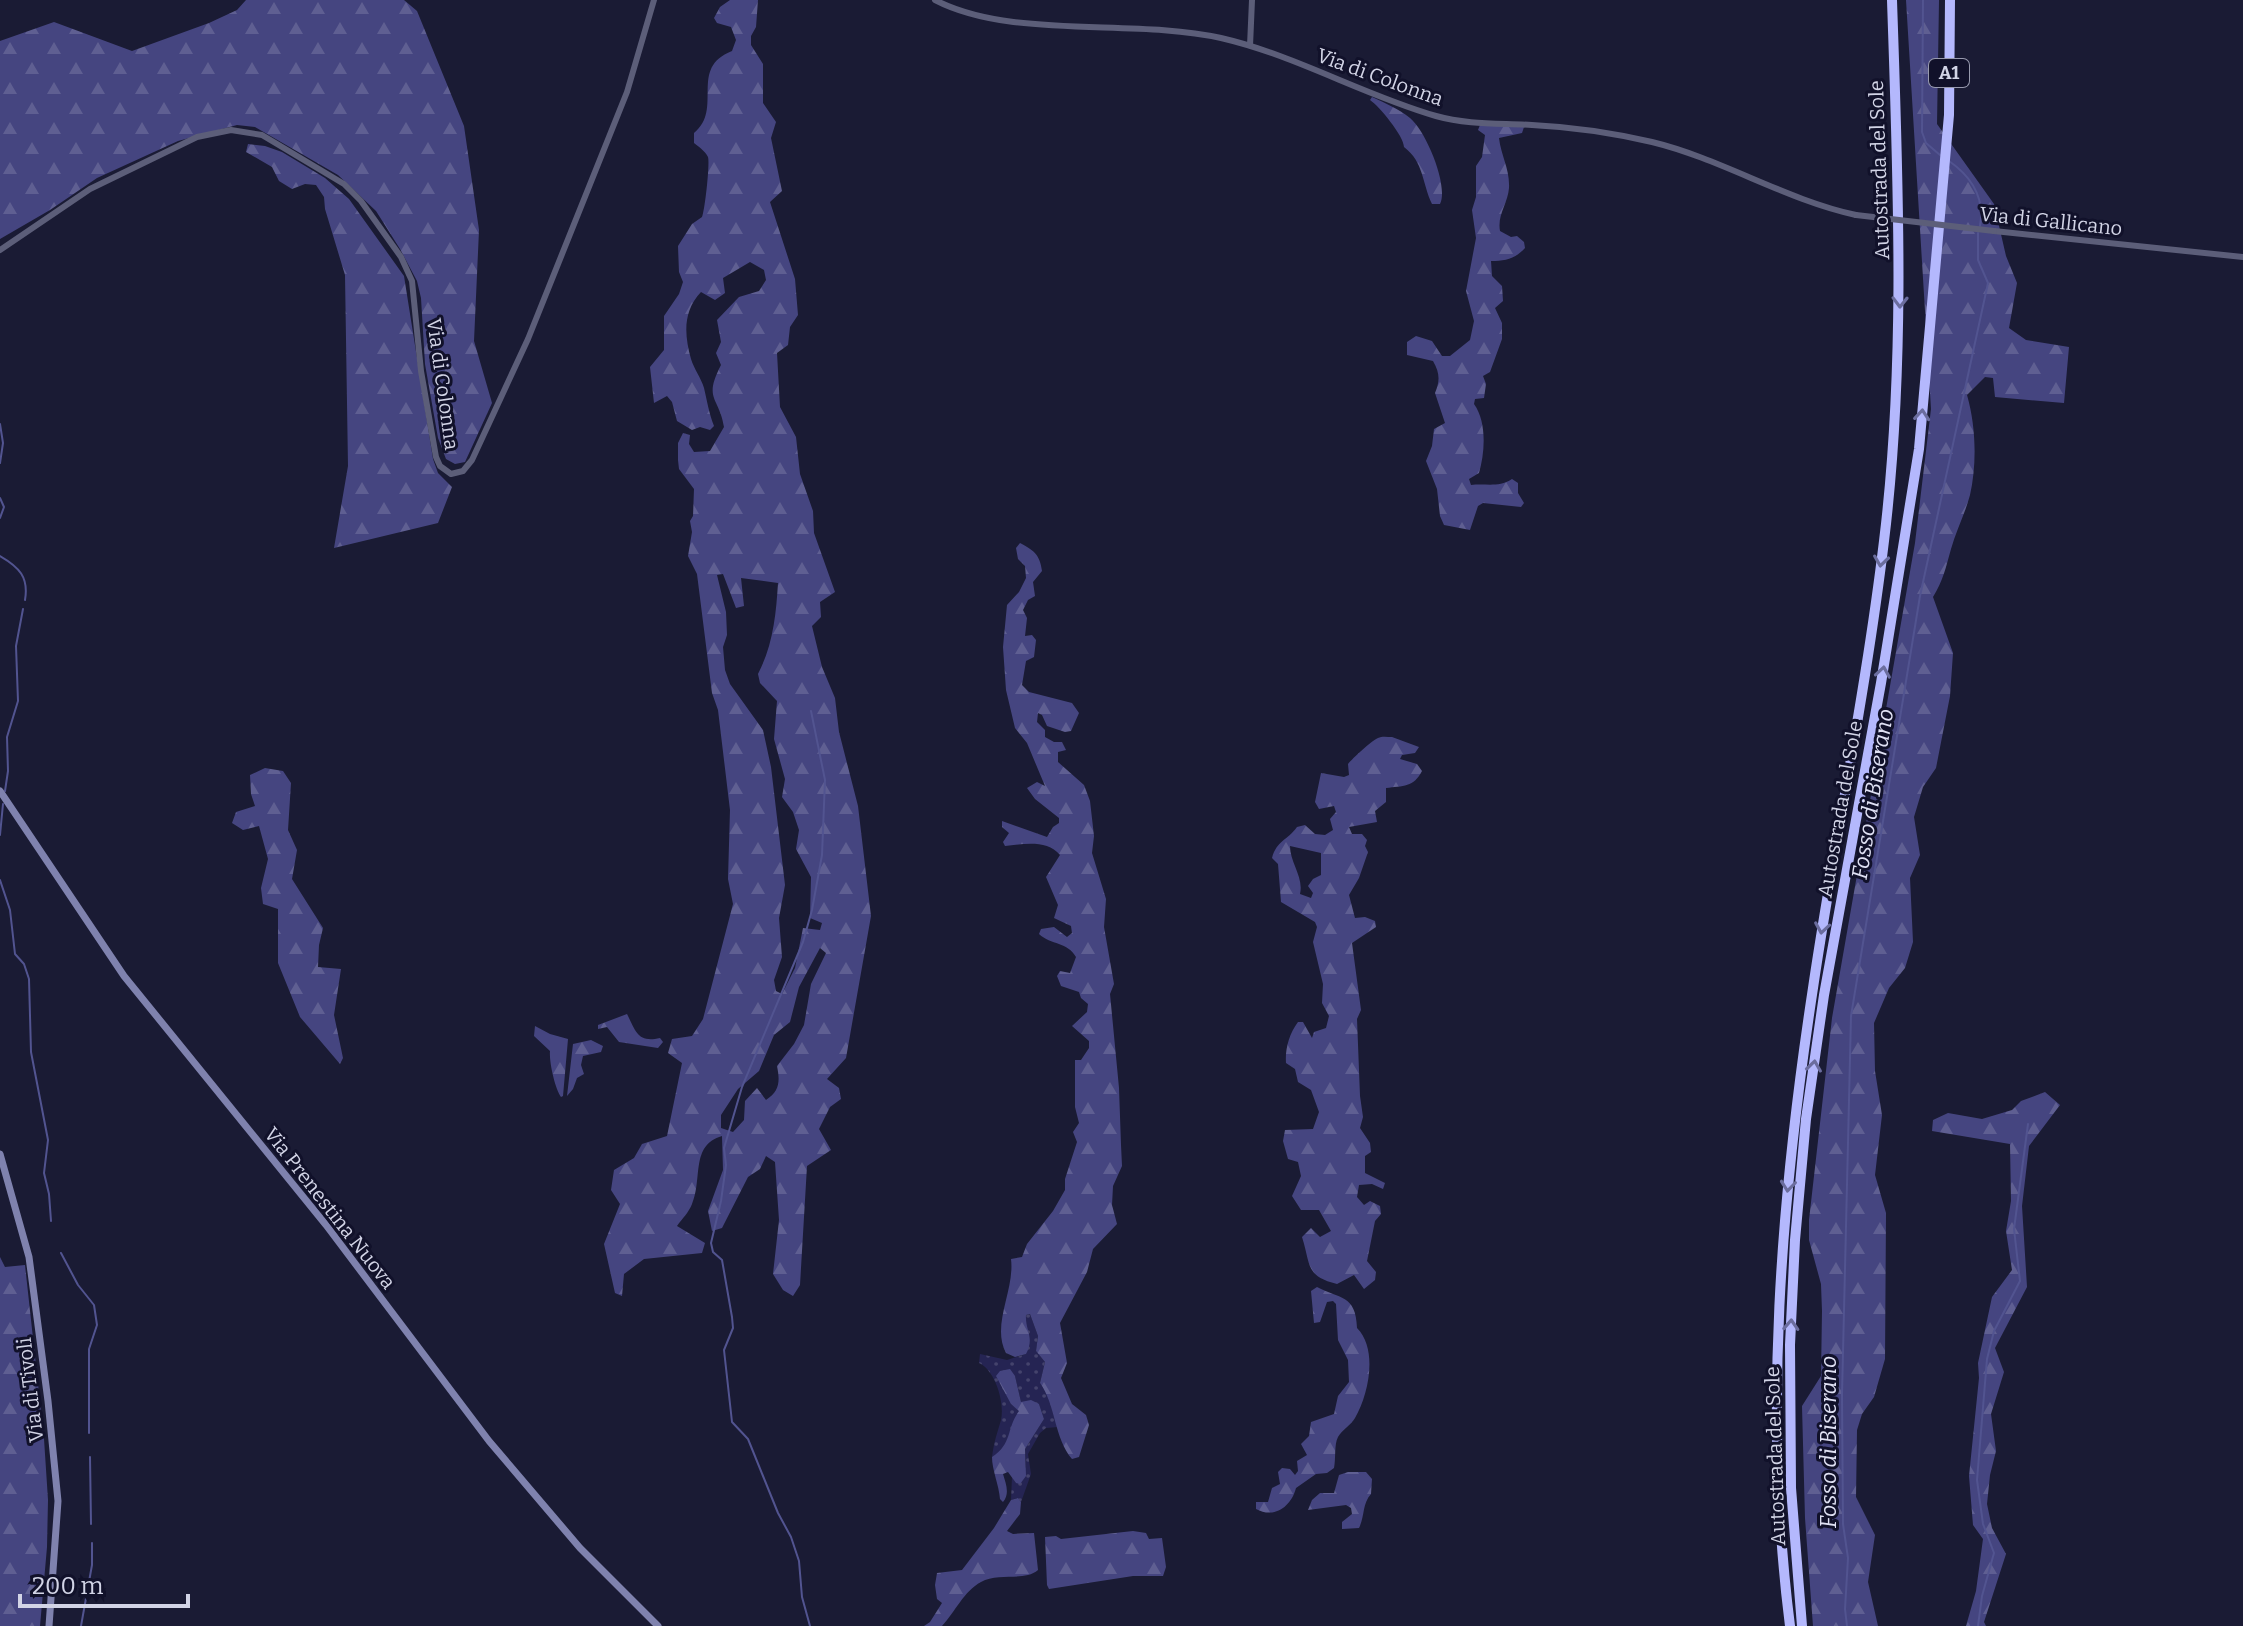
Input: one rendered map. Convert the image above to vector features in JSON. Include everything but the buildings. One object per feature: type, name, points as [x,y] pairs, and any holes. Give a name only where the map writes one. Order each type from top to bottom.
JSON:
[{"type":"highway","name":"Autostrada del Sole","points":[[1790,1626],[1779,1488],[1777,1343],[1783,1236],[1795,1116],[1875,605],[1893,453],[1900,252],[1892,0]]},
{"type":"highway","name":"Autostrada del Sole","points":[[1802,1626],[1791,1488],[1790,1345],[1795,1240],[1806,1119],[1824,995],[1881,683],[1919,449],[1949,115],[1950,0]]},
{"type":"main road","name":"Via Prenestina Nuova","points":[[0,791],[124,976],[326,1225],[489,1441],[572,1539],[658,1626]]},
{"type":"main road","name":"Via di Tivoli","points":[[0,1154],[29,1257],[48,1401],[58,1501],[49,1626]]},
{"type":"street","name":"Via di Colonna","points":[[0,250],[90,189],[197,137],[231,130],[262,135],[344,184],[361,201],[401,257],[412,281],[421,371],[434,449],[444,470],[451,474],[459,473],[472,460],[528,339],[627,92],[654,0]]},
{"type":"street","name":"Via di Colonna","points":[[935,0],[965,12],[1004,19],[1162,29],[1250,46],[1437,116],[1472,123],[1579,129],[1648,141],[1856,215]]},
{"type":"street","points":[[1250,46],[1252,0]]},
{"type":"street","name":"Via di Gallicano","points":[[1856,215],[2243,257]]},
{"type":"shaded area","points":[[1030,1314],[1038,1336],[1036,1351],[1045,1362],[1040,1383],[1048,1395],[1058,1427],[1046,1428],[1040,1433],[1028,1454],[1031,1474],[1021,1502],[1017,1498],[1011,1500],[1012,1477],[1016,1483],[1026,1467],[1025,1449],[1044,1419],[1039,1404],[1021,1402],[1015,1376],[1011,1404],[1020,1411],[1003,1450],[992,1457],[1002,1404],[994,1379],[979,1363],[980,1354],[1007,1360],[1026,1354],[1026,1315]]},
{"type":"green space","points":[[246,0],[404,0],[417,11],[464,126],[479,230],[474,341],[492,403],[465,462],[455,464],[446,459],[438,438],[425,364],[421,298],[417,281],[400,249],[376,211],[338,175],[255,127],[237,125],[178,141],[97,178],[0,239],[0,41],[54,22],[132,51],[209,23],[237,10]]},
{"type":"green space","points":[[730,0],[758,0],[751,45],[763,64],[763,103],[776,122],[771,138],[782,191],[770,202],[795,279],[798,315],[790,327],[788,345],[777,353],[780,407],[796,437],[800,474],[813,511],[814,533],[835,592],[820,602],[821,617],[812,626],[822,667],[835,698],[839,732],[858,806],[871,916],[846,1058],[827,1079],[839,1088],[841,1099],[830,1107],[819,1129],[831,1150],[807,1166],[800,1285],[793,1296],[783,1290],[773,1274],[779,1220],[775,1162],[766,1156],[760,1169],[748,1177],[722,1228],[712,1231],[708,1211],[723,1170],[722,1136],[712,1140],[701,1155],[692,1204],[677,1226],[705,1243],[702,1253],[644,1259],[624,1274],[622,1296],[615,1293],[604,1244],[620,1204],[611,1190],[614,1170],[634,1158],[642,1144],[667,1136],[682,1063],[668,1053],[672,1039],[692,1036],[703,1019],[733,904],[728,879],[730,810],[718,710],[712,693],[697,574],[688,556],[694,489],[679,469],[678,443],[683,433],[690,435],[689,444],[694,452],[710,451],[724,427],[713,392],[721,365],[716,353],[721,342],[717,320],[739,297],[759,291],[766,280],[764,270],[750,262],[723,278],[725,293],[715,300],[701,292],[688,315],[686,332],[689,350],[714,426],[710,430],[700,427],[692,430],[677,421],[672,402],[667,396],[654,403],[650,367],[664,350],[664,316],[683,282],[679,272],[678,246],[703,213],[708,157],[694,143],[694,133],[706,112],[712,68],[719,58],[732,51],[736,40],[731,27],[717,23],[714,18],[720,7]],"holes":[[[723,574],[736,608],[744,606],[741,578],[778,583],[773,630],[758,674],[760,683],[777,701],[774,739],[785,779],[782,797],[793,812],[799,830],[796,849],[811,877],[810,918],[822,923],[820,930],[803,928],[795,968],[782,994],[776,991],[774,980],[782,957],[779,918],[785,885],[771,767],[763,730],[730,684],[725,670],[726,612],[717,575]],[[820,948],[826,953],[811,984],[804,1025],[777,1066],[779,1081],[776,1089],[766,1100],[757,1088],[745,1101],[744,1120],[733,1132],[721,1128],[721,1115],[738,1089],[759,1071],[774,1035],[790,1022],[799,987]]]},
{"type":"green space","points":[[1906,0],[1939,0],[1937,124],[1994,204],[2006,256],[2017,283],[2009,328],[2026,340],[2069,347],[2064,403],[1995,397],[1993,378],[1985,377],[1967,395],[1974,432],[1972,483],[1944,574],[1933,597],[1953,653],[1950,696],[1936,768],[1923,787],[1914,817],[1920,855],[1910,878],[1913,942],[1905,968],[1889,988],[1874,1023],[1875,1071],[1882,1115],[1875,1175],[1886,1213],[1885,1359],[1874,1397],[1862,1414],[1857,1430],[1856,1497],[1875,1535],[1868,1582],[1878,1626],[1813,1626],[1805,1518],[1802,1406],[1821,1376],[1822,1311],[1821,1284],[1809,1240],[1809,1220],[1832,1018],[1915,543],[1931,409]]},
{"type":"green space","points":[[1372,97],[1406,115],[1423,134],[1439,172],[1440,204],[1432,204],[1415,159],[1390,122],[1370,100]]},
{"type":"green space","points":[[1480,125],[1524,127],[1522,133],[1499,138],[1509,188],[1499,225],[1500,231],[1511,237],[1517,236],[1524,242],[1525,248],[1510,259],[1491,261],[1492,276],[1502,286],[1503,301],[1495,308],[1502,323],[1502,339],[1490,372],[1483,376],[1486,384],[1484,398],[1475,399],[1483,428],[1483,456],[1479,473],[1469,479],[1471,485],[1497,484],[1512,479],[1518,483],[1518,493],[1524,503],[1521,507],[1483,503],[1478,506],[1470,530],[1444,525],[1440,516],[1437,489],[1426,461],[1434,429],[1445,423],[1435,393],[1438,373],[1433,361],[1407,355],[1407,342],[1416,336],[1432,341],[1442,356],[1450,356],[1470,340],[1474,321],[1466,291],[1476,238],[1472,210],[1476,197],[1476,166],[1482,157],[1485,135],[1478,130]]},
{"type":"green space","points":[[248,144],[282,152],[325,178],[349,199],[404,276],[433,459],[438,473],[452,487],[438,523],[334,548],[348,466],[345,275],[324,197],[316,185],[305,184],[292,189],[279,181],[272,167],[246,152]]},
{"type":"green space","points":[[1020,543],[1035,553],[1042,571],[1033,582],[1035,596],[1028,600],[1023,610],[1027,618],[1025,636],[1032,635],[1036,640],[1034,657],[1026,661],[1022,685],[1029,692],[1072,703],[1079,713],[1071,731],[1047,726],[1038,713],[1037,722],[1045,730],[1045,737],[1062,742],[1066,750],[1058,752],[1058,762],[1084,785],[1090,801],[1094,836],[1092,853],[1106,899],[1104,927],[1114,984],[1110,994],[1119,1088],[1122,1166],[1113,1186],[1112,1205],[1117,1224],[1093,1249],[1087,1272],[1060,1323],[1067,1363],[1061,1378],[1072,1404],[1086,1415],[1089,1425],[1079,1457],[1072,1459],[1066,1451],[1040,1383],[1045,1362],[1036,1351],[1038,1336],[1030,1314],[1026,1315],[1030,1338],[1026,1354],[1015,1357],[1006,1353],[1001,1331],[1011,1259],[1022,1257],[1027,1244],[1065,1190],[1065,1179],[1077,1142],[1073,1132],[1079,1123],[1075,1107],[1075,1060],[1081,1060],[1089,1048],[1089,1041],[1072,1026],[1087,1012],[1088,1004],[1079,992],[1061,986],[1057,976],[1060,971],[1070,973],[1076,957],[1069,949],[1039,934],[1041,929],[1054,927],[1067,937],[1072,933],[1071,926],[1054,918],[1058,905],[1046,877],[1060,855],[1042,845],[1005,846],[1003,842],[1009,833],[1002,827],[1002,821],[1047,837],[1059,823],[1059,818],[1035,799],[1027,788],[1037,782],[1045,786],[1027,743],[1015,728],[1006,690],[1003,647],[1007,605],[1026,578],[1025,566],[1018,559],[1016,548]]},
{"type":"green space","points":[[1390,737],[1419,747],[1415,753],[1402,755],[1400,759],[1417,764],[1422,771],[1412,783],[1386,788],[1386,802],[1375,811],[1377,822],[1349,827],[1352,834],[1362,834],[1367,840],[1365,846],[1368,852],[1349,895],[1355,918],[1365,917],[1375,921],[1376,927],[1352,943],[1361,1010],[1357,1019],[1363,1117],[1360,1128],[1370,1143],[1371,1152],[1365,1156],[1365,1173],[1385,1183],[1383,1189],[1372,1184],[1359,1185],[1357,1197],[1364,1205],[1370,1201],[1380,1206],[1381,1214],[1375,1221],[1367,1261],[1376,1272],[1375,1280],[1364,1289],[1354,1275],[1337,1284],[1314,1273],[1302,1237],[1311,1228],[1320,1237],[1331,1231],[1319,1210],[1301,1210],[1292,1196],[1301,1176],[1298,1162],[1288,1159],[1283,1141],[1285,1130],[1313,1129],[1319,1112],[1311,1090],[1298,1082],[1295,1069],[1286,1063],[1287,1047],[1298,1022],[1303,1022],[1312,1038],[1314,1032],[1326,1028],[1329,1016],[1322,1003],[1323,984],[1313,942],[1317,927],[1315,922],[1281,902],[1278,864],[1272,858],[1279,844],[1297,827],[1305,825],[1315,834],[1325,835],[1333,830],[1330,819],[1336,812],[1334,806],[1319,809],[1315,802],[1321,773],[1349,775],[1348,764],[1358,754],[1378,738]],"holes":[[[1290,846],[1321,853],[1321,875],[1308,886],[1313,893],[1311,898],[1300,894],[1300,882]]]},
{"type":"green space","points":[[265,768],[283,771],[291,783],[288,830],[297,850],[292,879],[323,928],[318,967],[341,969],[334,1015],[343,1058],[340,1064],[300,1017],[278,963],[278,909],[263,904],[261,888],[268,859],[259,826],[243,830],[232,823],[236,812],[255,806],[250,775]]},
{"type":"green space","points":[[627,1014],[642,1037],[660,1038],[663,1042],[658,1048],[619,1042],[607,1027],[598,1029],[598,1025]]},
{"type":"green space","points":[[535,1026],[568,1039],[561,1097],[553,1075],[550,1051],[534,1036]]},
{"type":"green space","points":[[591,1040],[603,1046],[601,1052],[583,1056],[581,1065],[584,1074],[577,1078],[567,1096],[573,1044]]},
{"type":"green space","points":[[2045,1092],[2060,1105],[2029,1146],[2022,1206],[2027,1287],[1995,1348],[2004,1372],[1991,1414],[1996,1451],[1987,1504],[1992,1528],[2006,1554],[1984,1622],[1986,1626],[1966,1626],[1976,1591],[1983,1539],[1973,1525],[1969,1476],[1978,1363],[1992,1297],[2012,1270],[2006,1231],[2011,1201],[2010,1144],[1932,1131],[1933,1120],[1948,1113],[1982,1119],[2012,1110],[2021,1101]]},
{"type":"green space","points":[[0,1257],[5,1267],[25,1265],[44,1439],[47,1547],[40,1626],[0,1626]]},
{"type":"green space","points":[[1317,1287],[1350,1303],[1357,1328],[1368,1348],[1367,1385],[1355,1418],[1337,1440],[1334,1468],[1327,1473],[1316,1474],[1296,1488],[1286,1506],[1275,1512],[1263,1512],[1256,1509],[1256,1502],[1268,1502],[1272,1488],[1280,1484],[1278,1472],[1282,1468],[1290,1469],[1295,1475],[1298,1471],[1297,1461],[1307,1455],[1301,1444],[1309,1436],[1311,1422],[1334,1414],[1338,1396],[1349,1382],[1348,1360],[1338,1340],[1336,1304],[1333,1301],[1327,1302],[1320,1322],[1314,1323],[1311,1291]]},
{"type":"green space","points":[[1010,1369],[1015,1376],[1021,1402],[1031,1400],[1039,1404],[1044,1419],[1025,1449],[1026,1476],[1020,1484],[1008,1472],[1003,1474],[1007,1492],[1003,1502],[992,1457],[1006,1441],[1019,1411],[1011,1404],[996,1376],[1000,1371]]},
{"type":"green space","points":[[1366,1472],[1372,1479],[1371,1494],[1359,1528],[1342,1529],[1342,1522],[1352,1514],[1351,1508],[1346,1505],[1308,1510],[1312,1500],[1320,1493],[1334,1493],[1339,1475]]},
{"type":"green space","points":[[1018,1498],[1021,1502],[1020,1514],[1007,1531],[1013,1534],[1034,1533],[1038,1570],[1026,1576],[981,1582],[965,1596],[942,1626],[924,1626],[942,1603],[937,1599],[937,1573],[962,1570],[1011,1500]]},
{"type":"green space","points":[[1133,1531],[1146,1533],[1149,1539],[1162,1538],[1166,1567],[1163,1576],[1133,1576],[1049,1589],[1045,1537],[1061,1539]]},
{"type":"waterway","name":"Fosso di Biserano","points":[[1923,0],[1922,132],[1926,143],[1940,155]]},
{"type":"waterway","name":"Fosso di Biserano","points":[[1949,161],[1975,189],[1980,206],[1980,226]]},
{"type":"waterway","name":"Fosso di Biserano","points":[[1847,1626],[1848,1558],[1843,1524],[1842,1395],[1851,1016],[1920,596],[1988,283],[1978,260],[1978,233]]},
{"type":"waterway","points":[[0,424],[3,443],[0,463]]},
{"type":"waterway","points":[[0,498],[4,507],[0,518]]},
{"type":"waterway","points":[[0,556],[12,564],[24,579],[25,600]]},
{"type":"waterway","points":[[5,791],[7,737],[18,701],[16,646],[23,609]]},
{"type":"waterway","points":[[810,1626],[802,1597],[799,1561],[791,1537],[748,1439],[732,1422],[724,1350],[733,1328],[732,1317],[722,1260],[713,1252],[711,1243],[726,1165],[724,1148],[742,1087],[803,942],[812,910],[822,855],[825,780],[811,711]]},
{"type":"waterway","points":[[0,835],[3,804]]},
{"type":"waterway","points":[[0,880],[10,910],[15,954],[24,964],[29,979],[31,1052],[48,1140],[44,1173],[51,1221]]},
{"type":"waterway","points":[[1978,1626],[1982,1596],[1994,1553],[1983,1524],[1977,1480],[1987,1359],[1994,1331],[2020,1281],[2014,1229],[2028,1124]]},
{"type":"waterway","points":[[61,1253],[78,1285],[94,1305],[97,1325],[89,1349],[89,1433]]},
{"type":"waterway","points":[[90,1457],[91,1524]]},
{"type":"waterway","points":[[81,1626],[92,1565],[92,1543]]}]
